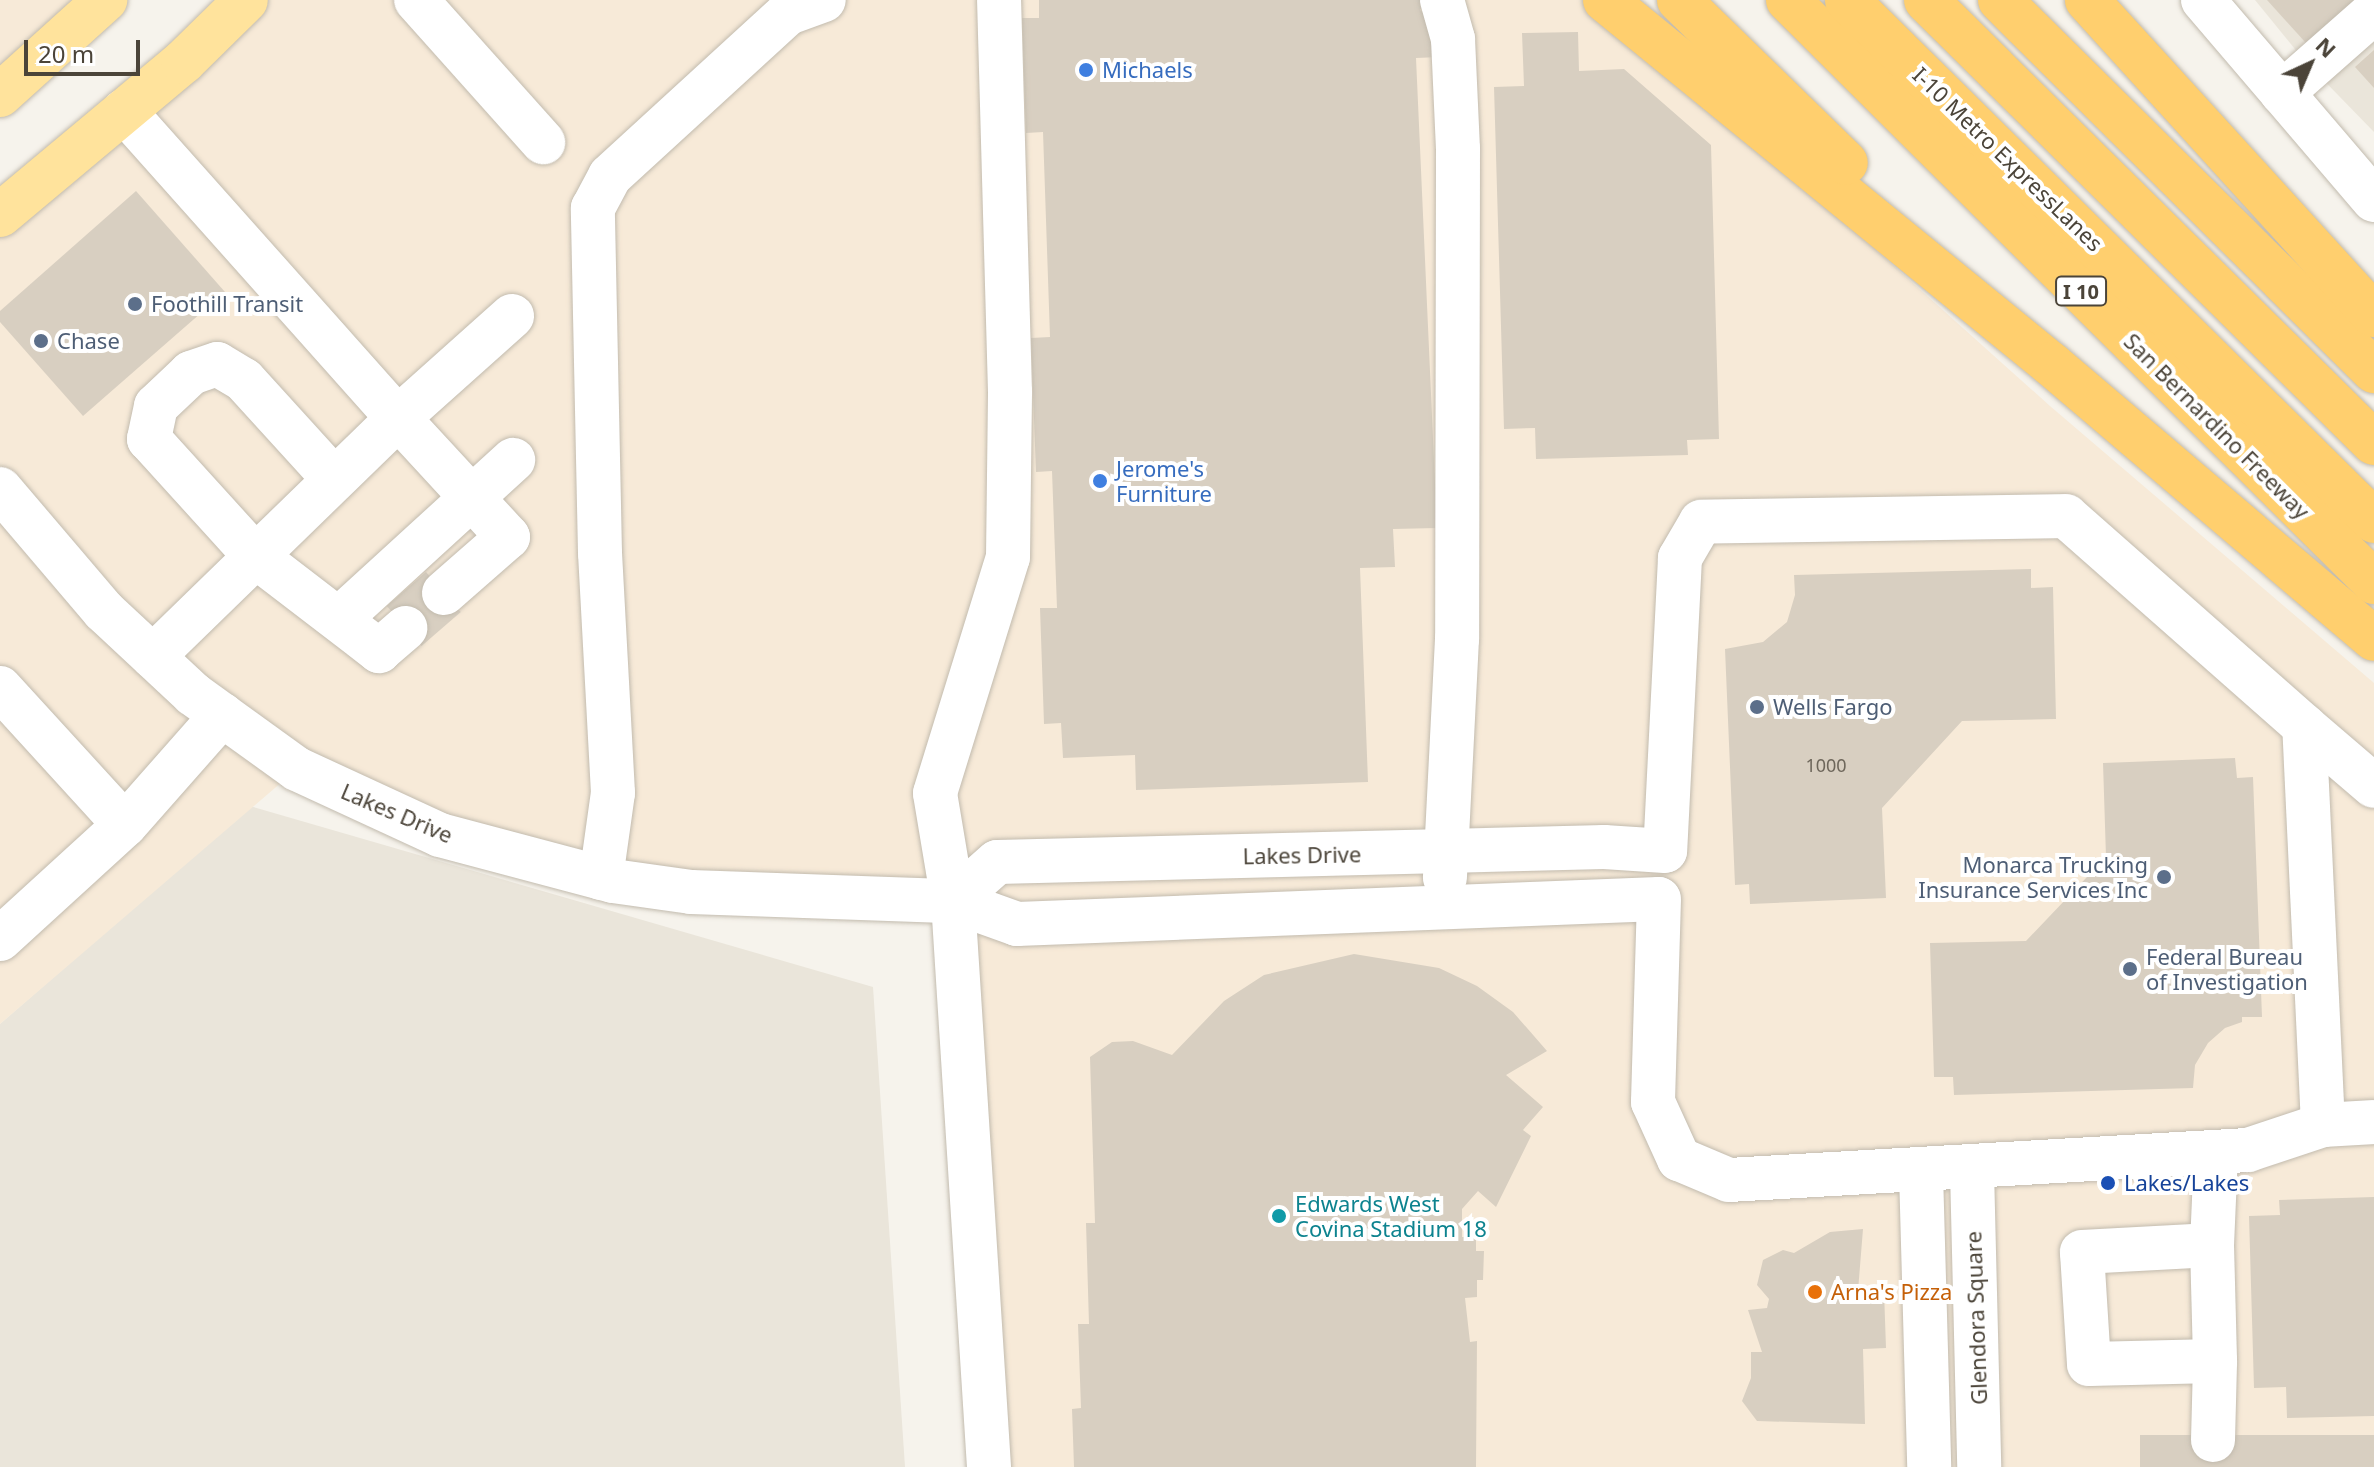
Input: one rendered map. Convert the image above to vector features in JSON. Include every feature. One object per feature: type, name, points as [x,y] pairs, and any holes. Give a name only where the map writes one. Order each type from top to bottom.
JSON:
[{"type":"highway","points":[[1605,0],[2051,364],[2374,639]]},
{"type":"highway","points":[[1679,0],[2051,364]]},
{"type":"highway","name":"San Bernardino Freeway","points":[[1788,0],[2374,582]]},
{"type":"highway","name":"I-10 Metro ExpressLanes","points":[[1847,0],[2374,521]]},
{"type":"highway","points":[[1926,0],[2374,443]]},
{"type":"highway","points":[[2000,0],[2374,371]]},
{"type":"highway","points":[[2087,0],[2374,315]]},
{"type":"main road","points":[[0,95],[105,0]]},
{"type":"main road","points":[[0,215],[124,111],[246,0]]},
{"type":"street","points":[[416,0],[543,142]]},
{"type":"street","points":[[601,878],[613,793],[600,553],[593,208],[610,176],[788,13],[824,0]]},
{"type":"street","points":[[989,1467],[953,901],[935,793],[1008,557],[1010,392],[999,0]]},
{"type":"street","points":[[1442,0],[1453,39],[1458,149],[1457,639],[1443,851],[1447,908]]},
{"type":"street","points":[[2203,0],[2374,200]]},
{"type":"street","points":[[2282,93],[2374,12]]},
{"type":"street","points":[[124,111],[508,537],[444,593]]},
{"type":"street","points":[[161,664],[254,555],[398,418],[512,316]]},
{"type":"street","points":[[334,479],[244,380],[217,364],[191,373],[156,406],[149,439],[254,555],[379,651],[405,628]]},
{"type":"street","points":[[339,619],[513,460]]},
{"type":"street","name":"Lakes Drive","points":[[0,489],[104,611],[222,715],[297,769],[440,835],[601,878],[691,892],[953,901],[1017,924],[1659,899],[1653,1102],[1679,1159],[1729,1180],[1921,1172]]},
{"type":"street","name":"Lakes Drive","points":[[953,901],[997,862],[1443,851],[1665,851],[1680,558],[1701,522],[2066,516],[2304,726]]},
{"type":"street","points":[[0,688],[125,825]]},
{"type":"street","points":[[4,927],[125,825],[222,715]]},
{"type":"street","points":[[2304,726],[2374,786]]},
{"type":"street","points":[[2304,726],[2323,1125]]},
{"type":"street","points":[[1929,1467],[1921,1172],[2248,1150],[2323,1125],[2374,1122]]},
{"type":"street","points":[[2213,1440],[2215,1361],[2212,1245],[2216,1152]]},
{"type":"street","name":"Glendora Square","points":[[1972,1170],[1979,1467]]},
{"type":"street","points":[[2212,1245],[2082,1252],[2089,1364],[2215,1361]]},
{"type":"shaded area","points":[[0,0],[105,0],[0,95]]},
{"type":"shaded area","points":[[246,0],[1597,0],[2050,406],[2374,683],[2374,1467],[989,1467],[953,901],[691,892],[297,769],[0,1024],[0,215]]},
{"type":"shaded area","points":[[2255,0],[2374,0],[2374,132],[2303,59]]},
{"type":"shaded area","points":[[250,806],[873,987],[905,1467],[0,1467],[0,1024]]},
{"type":"building","points":[[1039,0],[1428,0],[1420,10],[1438,24],[1439,57],[1416,58],[1437,528],[1393,529],[1395,567],[1360,568],[1368,782],[1136,790],[1135,755],[1063,758],[1061,723],[1044,724],[1040,608],[1057,608],[1052,471],[1036,472],[1031,338],[1050,337],[1043,132],[1026,133],[1022,18],[1039,18]]},
{"type":"building","points":[[2267,0],[2355,0],[2306,43]]},
{"type":"building","points":[[1578,32],[1579,71],[1624,69],[1711,145],[1719,439],[1687,440],[1688,455],[1536,459],[1535,428],[1504,429],[1494,87],[1524,86],[1522,33]]},
{"type":"building","points":[[2374,50],[2374,88],[2355,67]]},
{"type":"building","points":[[136,191],[225,292],[83,416],[0,322],[0,311]]},
{"type":"building","points":[[2031,569],[2031,588],[2053,587],[2056,719],[1962,721],[1882,808],[1886,898],[1750,904],[1749,884],[1735,885],[1725,649],[1763,642],[1787,622],[1795,595],[1794,575]]},
{"type":"building","points":[[426,572],[461,612],[422,646],[387,606]]},
{"type":"building","points":[[2235,758],[2237,778],[2253,777],[2262,1017],[2242,1017],[2242,1022],[2225,1028],[2208,1043],[2195,1065],[2193,1088],[1954,1095],[1953,1077],[1934,1077],[1930,943],[2026,941],[2106,857],[2103,763]]},
{"type":"building","name":"Edwards West Covina Stadium 18","points":[[1354,954],[1439,968],[1477,986],[1513,1012],[1547,1051],[1506,1075],[1543,1107],[1523,1130],[1531,1136],[1496,1207],[1478,1191],[1462,1209],[1462,1237],[1476,1237],[1476,1251],[1484,1251],[1483,1280],[1477,1280],[1477,1297],[1465,1298],[1470,1342],[1477,1341],[1476,1467],[1074,1467],[1072,1409],[1081,1408],[1078,1324],[1089,1324],[1086,1223],[1095,1223],[1090,1057],[1112,1042],[1133,1041],[1172,1055],[1224,1001],[1264,975]]},
{"type":"building","points":[[2374,1197],[2374,1416],[2287,1418],[2286,1387],[2254,1388],[2249,1216],[2280,1215],[2279,1200]]},
{"type":"building","points":[[1863,1229],[1858,1291],[1884,1291],[1886,1348],[1863,1349],[1865,1424],[1757,1421],[1742,1401],[1751,1378],[1751,1352],[1762,1352],[1748,1310],[1767,1308],[1769,1299],[1757,1285],[1763,1260],[1783,1250],[1794,1253],[1830,1232]]},
{"type":"building","points":[[2140,1435],[2374,1435],[2374,1467],[2140,1467]]},
{"type":"place","name":"Michaels","points":[[1086,70]]},
{"type":"place","name":"Foothill Transit","points":[[135,304]]},
{"type":"place","name":"Chase","points":[[41,341]]},
{"type":"place","name":"Jerome's Furniture","points":[[1100,481]]},
{"type":"place","name":"Wells Fargo","points":[[1757,707]]},
{"type":"place","name":"Monarca Trucking Insurance Services Inc","points":[[2164,877]]},
{"type":"place","name":"Federal Bureau of Investigation","points":[[2130,969]]},
{"type":"place","name":"Lakes/Lakes","points":[[2108,1183]]},
{"type":"place","name":"Edwards West Covina Stadium 18","points":[[1279,1216]]},
{"type":"place","name":"Arna's Pizza","points":[[1815,1292]]}]
